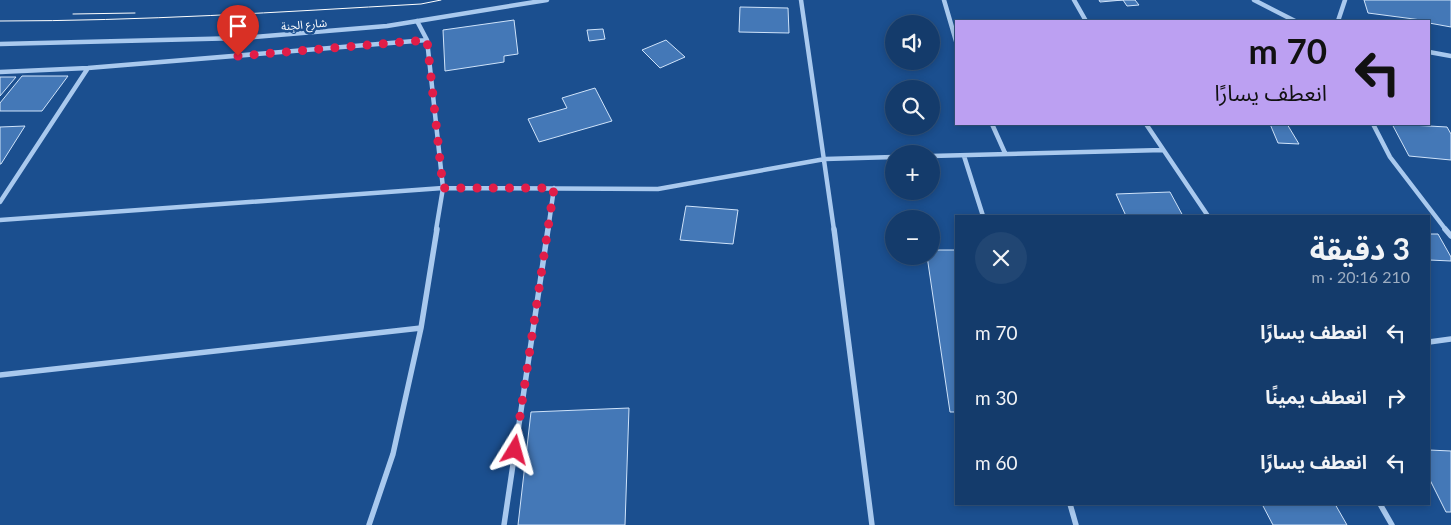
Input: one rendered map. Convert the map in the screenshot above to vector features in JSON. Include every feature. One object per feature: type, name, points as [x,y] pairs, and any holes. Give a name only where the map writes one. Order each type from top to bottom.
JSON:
[{"type":"street","name":"شارع الجنة","points":[[0,44],[242,38],[387,26],[547,0]]},
{"type":"street","points":[[801,0],[825,159],[872,525]]},
{"type":"street","points":[[944,0],[955,38]]},
{"type":"street","points":[[1074,0],[1085,20]]},
{"type":"street","points":[[1254,0],[1293,20]]},
{"type":"street","points":[[1338,20],[1345,0]]},
{"type":"street","points":[[369,525],[393,454],[421,328],[443,188],[427,40],[417,21]]},
{"type":"street","points":[[0,72],[88,68],[427,40]]},
{"type":"street","points":[[1430,52],[1451,56]]},
{"type":"street","points":[[0,202],[88,68]]},
{"type":"street","points":[[992,125],[1004,153]]},
{"type":"street","points":[[1147,125],[1207,215]]},
{"type":"street","points":[[1374,125],[1390,157],[1451,236]]},
{"type":"street","points":[[940,156],[1163,150]]},
{"type":"street","points":[[964,156],[983,215]]},
{"type":"street","points":[[0,220],[443,188],[658,189],[825,159],[885,157]]},
{"type":"street","points":[[504,525],[554,188]]},
{"type":"street","points":[[0,375],[421,328]]},
{"type":"street","points":[[1430,342],[1451,339]]},
{"type":"street","points":[[1070,505],[1076,525]]},
{"type":"street","points":[[1381,505],[1392,525]]},
{"type":"building","points":[[1099,0],[1123,0],[1100,2]]},
{"type":"building","points":[[1123,0],[1135,0],[1139,5],[1127,6]]},
{"type":"building","points":[[1364,0],[1451,0],[1451,27],[1430,23],[1430,20],[1368,13]]},
{"type":"building","points":[[740,7],[788,8],[789,33],[739,32]]},
{"type":"building","points":[[514,20],[518,54],[504,56],[504,62],[445,71],[443,30]]},
{"type":"building","points":[[603,29],[605,39],[589,41],[587,30]]},
{"type":"building","points":[[666,40],[685,57],[660,68],[642,50]]},
{"type":"building","points":[[22,76],[68,76],[42,111],[0,111],[0,103]]},
{"type":"building","points":[[0,77],[16,77],[0,96]]},
{"type":"building","points":[[595,88],[612,121],[539,142],[528,119],[567,108],[562,98]]},
{"type":"building","points":[[1270,125],[1288,125],[1299,144],[1278,143]]},
{"type":"building","points":[[1393,125],[1447,127],[1451,134],[1451,160],[1409,156]]},
{"type":"building","points":[[25,126],[1,164],[0,164],[0,127]]},
{"type":"building","points":[[1170,192],[1182,215],[1126,215],[1116,194]]},
{"type":"building","points":[[686,206],[738,210],[733,244],[680,240]]},
{"type":"building","points":[[1430,234],[1438,234],[1451,257],[1451,261],[1430,260]]},
{"type":"building","points":[[940,250],[955,250],[955,412],[950,412],[928,265],[940,265]]},
{"type":"building","points":[[629,408],[625,525],[518,525],[531,412]]},
{"type":"building","points":[[1430,450],[1451,451],[1451,512],[1446,512],[1430,480]]},
{"type":"building","points":[[1263,505],[1336,505],[1347,525],[1273,525]]},
{"type":"tram line","points":[[0,21],[211,16],[421,4],[441,0]]},
{"type":"tram line","points":[[73,14],[135,13]]},
{"type":"route","points":[[238,56],[427,40],[443,188],[554,188],[515,450]]}]
